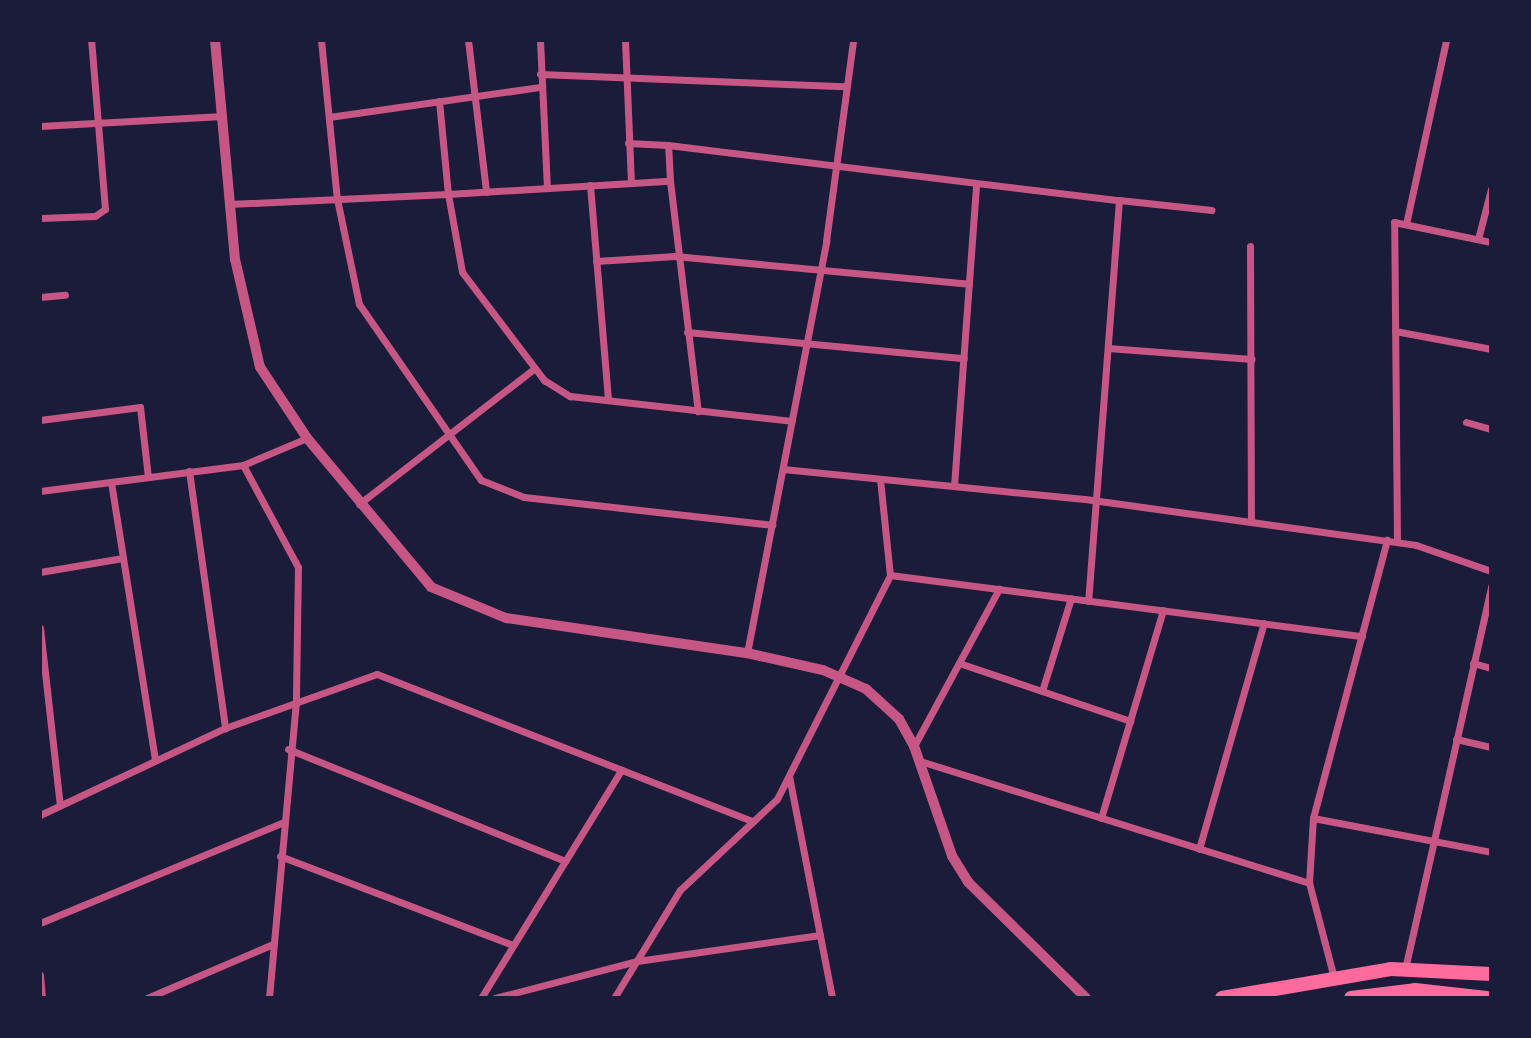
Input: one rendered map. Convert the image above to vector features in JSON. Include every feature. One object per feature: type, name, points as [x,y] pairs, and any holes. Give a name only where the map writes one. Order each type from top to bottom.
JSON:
[{"type":"main road","points":[[1222,998],[1334,978],[1405,969],[1491,974]]},
{"type":"main road","points":[[1351,998],[1415,990],[1487,998]]},
{"type":"street","points":[[40,218],[102,214],[99,123],[91,40]]},
{"type":"street","points":[[215,40],[229,204],[260,367],[307,438],[359,504],[431,587],[477,610],[747,653],[839,677],[866,689],[899,719],[914,746],[952,856],[968,882],[1086,998]]},
{"type":"street","points":[[321,40],[337,199],[359,304],[481,480],[524,497],[772,525]]},
{"type":"street","points":[[468,40],[486,192]]},
{"type":"street","points":[[540,40],[547,188]]},
{"type":"street","points":[[625,40],[631,183]]},
{"type":"street","points":[[747,653],[821,269],[844,86],[853,40]]},
{"type":"street","points":[[1406,224],[1446,40]]},
{"type":"street","points":[[540,74],[844,86]]},
{"type":"street","points":[[329,117],[541,87]]},
{"type":"street","points":[[439,101],[448,194],[463,272],[535,368],[570,396],[792,421]]},
{"type":"street","points":[[40,126],[223,116]]},
{"type":"street","points":[[628,143],[668,145],[834,169],[1211,210]]},
{"type":"street","points":[[668,145],[675,256],[698,411]]},
{"type":"street","points":[[229,204],[670,181]]},
{"type":"street","points":[[954,486],[976,184]]},
{"type":"street","points":[[590,186],[608,400]]},
{"type":"street","points":[[1478,239],[1491,189]]},
{"type":"street","points":[[1088,600],[1119,201]]},
{"type":"street","points":[[1397,542],[1394,222],[1491,242]]},
{"type":"street","points":[[1250,246],[1251,522]]},
{"type":"street","points":[[596,261],[675,256],[969,284]]},
{"type":"street","points":[[40,297],[65,295]]},
{"type":"street","points":[[1395,331],[1491,349]]},
{"type":"street","points":[[687,332],[808,340],[964,358]]},
{"type":"street","points":[[1108,348],[1252,359]]},
{"type":"street","points":[[359,504],[535,368]]},
{"type":"street","points":[[40,420],[139,407],[148,477]]},
{"type":"street","points":[[1466,422],[1491,429]]},
{"type":"street","points":[[40,491],[243,465],[307,438]]},
{"type":"street","points":[[243,465],[298,568],[296,701],[288,749],[269,998]]},
{"type":"street","points":[[783,469],[1097,500],[1387,540],[1491,571]]},
{"type":"street","points":[[189,471],[225,728]]},
{"type":"street","points":[[614,998],[680,890],[753,821],[789,775],[890,575],[880,479]]},
{"type":"street","points":[[111,482],[155,761]]},
{"type":"street","points":[[1334,978],[1309,883],[1313,818],[1387,540]]},
{"type":"street","points":[[40,572],[123,558]]},
{"type":"street","points":[[890,575],[1362,636]]},
{"type":"street","points":[[1405,969],[1491,586]]},
{"type":"street","points":[[914,746],[999,589]]},
{"type":"street","points":[[1041,691],[1071,598]]},
{"type":"street","points":[[1101,818],[1163,610]]},
{"type":"street","points":[[1199,849],[1264,623]]},
{"type":"street","points":[[40,628],[61,805]]},
{"type":"street","points":[[958,663],[1130,720]]},
{"type":"street","points":[[1473,663],[1491,668]]},
{"type":"street","points":[[40,815],[225,728],[377,674],[753,821]]},
{"type":"street","points":[[1456,739],[1491,747]]},
{"type":"street","points":[[288,749],[565,861]]},
{"type":"street","points":[[920,761],[1309,883]]},
{"type":"street","points":[[481,998],[621,770]]},
{"type":"street","points":[[789,775],[832,998]]},
{"type":"street","points":[[1313,818],[1491,852]]},
{"type":"street","points":[[40,923],[282,823]]},
{"type":"street","points":[[280,856],[513,945]]},
{"type":"street","points":[[495,998],[637,961],[820,935]]},
{"type":"street","points":[[147,998],[273,944]]},
{"type":"street","points":[[40,975],[42,998]]}]
